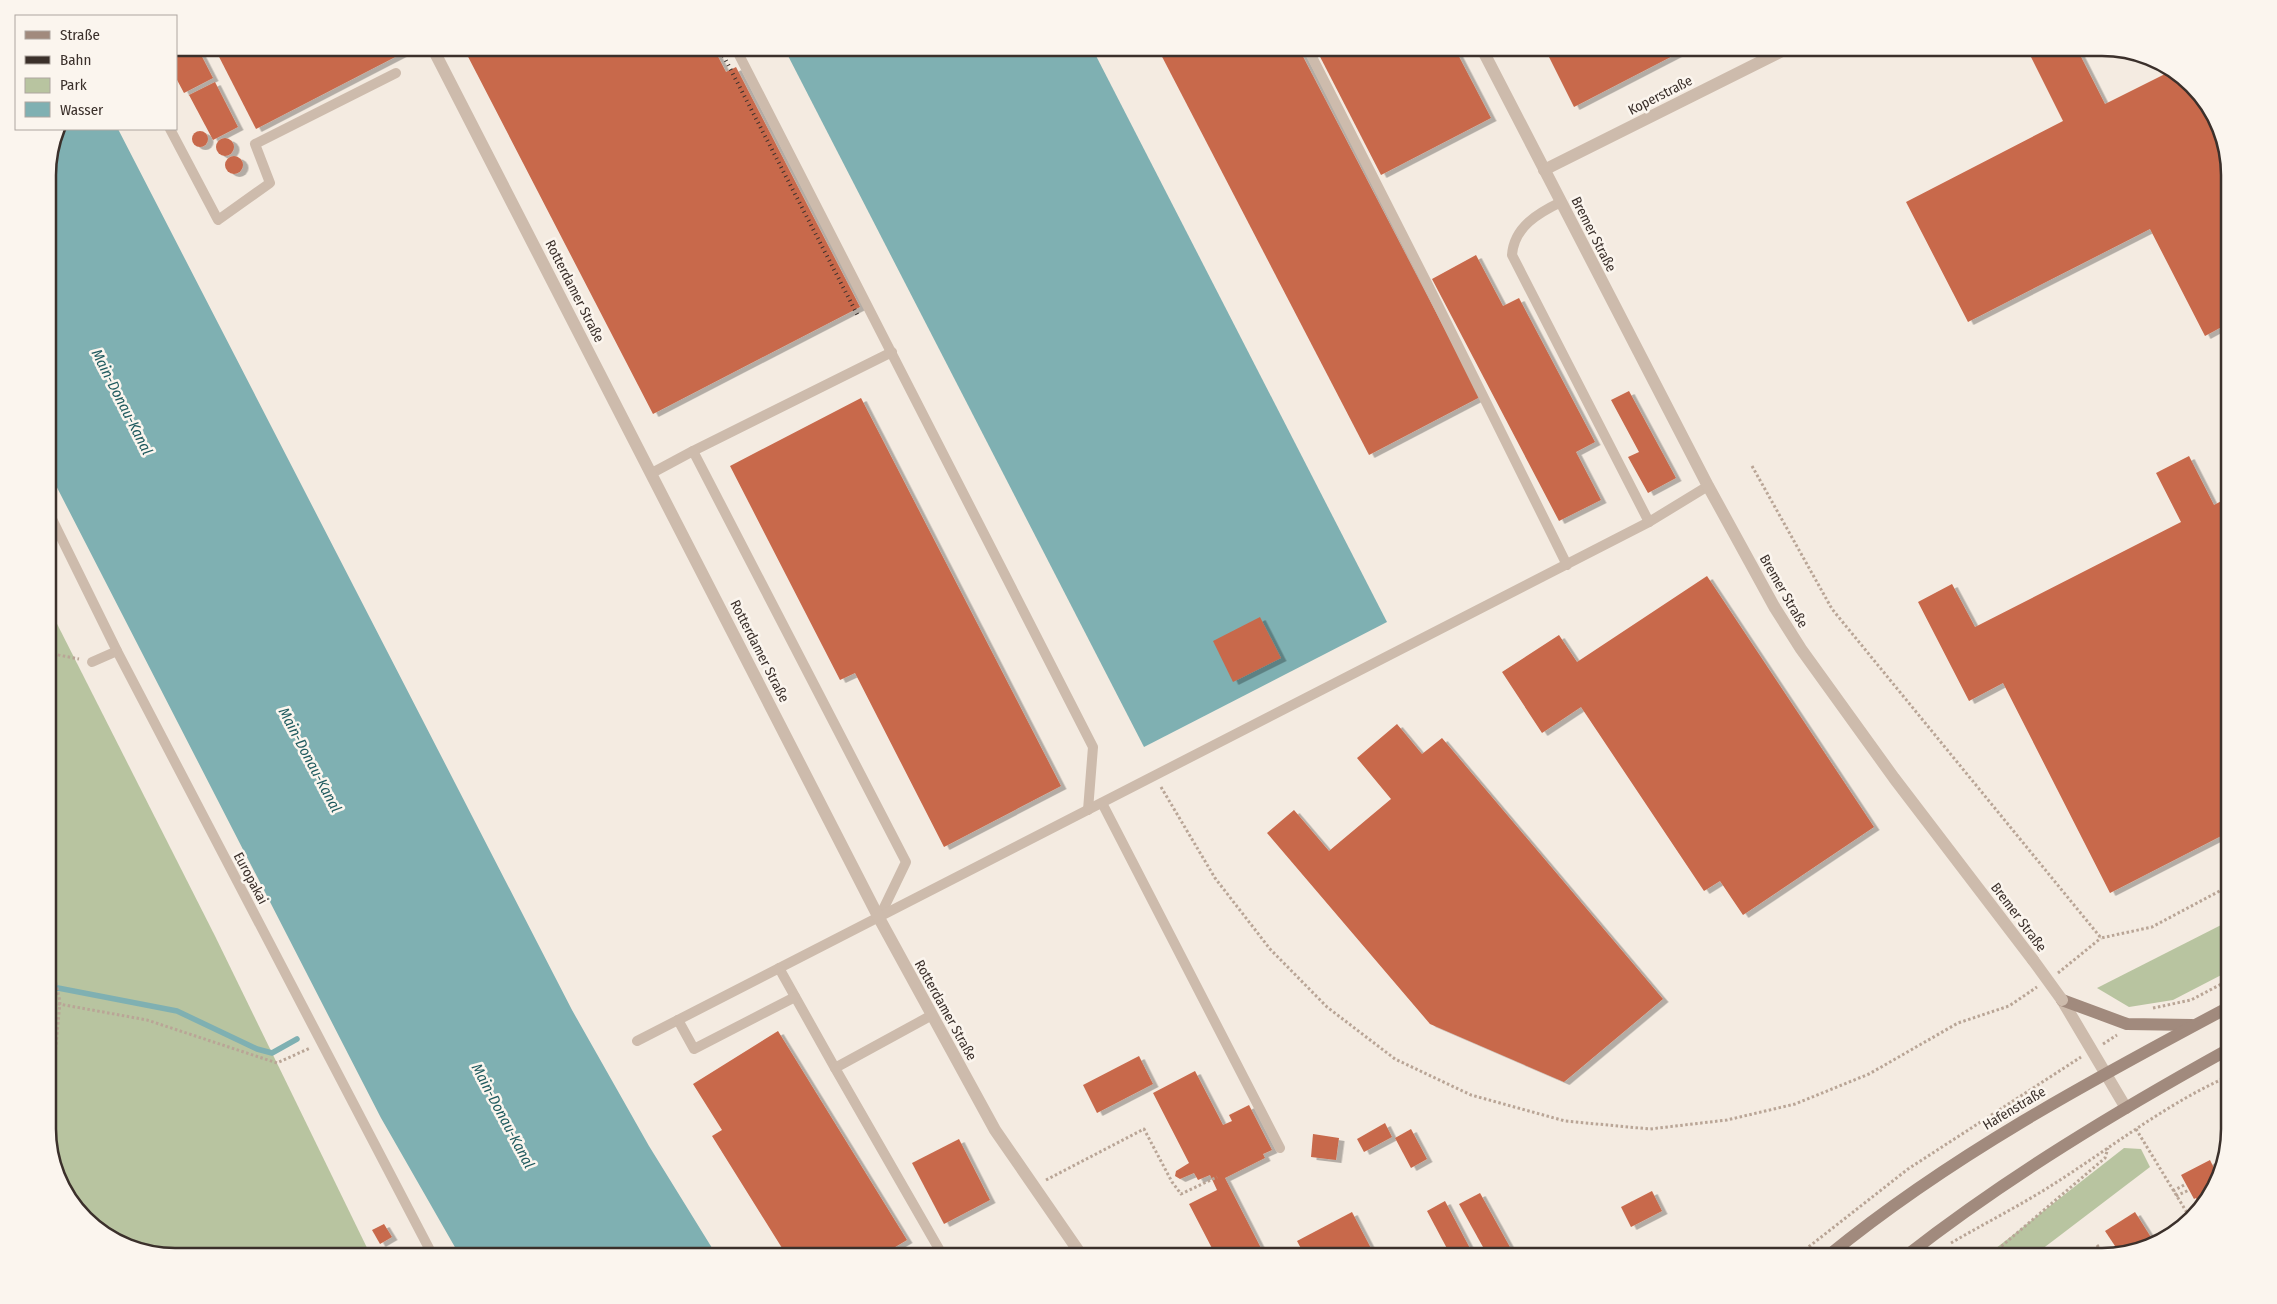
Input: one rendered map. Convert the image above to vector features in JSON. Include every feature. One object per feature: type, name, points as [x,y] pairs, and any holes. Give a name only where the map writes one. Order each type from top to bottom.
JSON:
[{"type":"main road","points":[[2062,1000],[2127,1024],[2194,1026]]},
{"type":"main road","name":"Hafenstraße","points":[[1838,1248],[1904,1198],[1971,1152],[2106,1073],[2221,1012]]},
{"type":"main road","points":[[1917,1248],[2012,1179],[2126,1108],[2221,1054]]},
{"type":"street","name":"Bremer Straße","points":[[1485,56],[1708,486],[1775,608],[1801,649],[1894,778],[2062,1000],[2126,1108]]},
{"type":"street","name":"Koperstraße","points":[[1544,170],[1774,56]]},
{"type":"street","name":"Rotterdamer Straße","points":[[437,57],[652,472],[879,918],[995,1130],[1076,1248]]},
{"type":"lane","points":[[1311,56],[1428,285],[1567,565]]},
{"type":"lane","points":[[739,57],[1093,747],[1088,810]]},
{"type":"lane","points":[[171,130],[218,220],[270,183],[255,144],[396,73]]},
{"type":"lane","points":[[1561,202],[1539,213],[1522,228],[1513,242],[1512,254],[1649,522]]},
{"type":"lane","points":[[652,472],[892,352]]},
{"type":"lane","points":[[694,451],[906,862],[879,918]]},
{"type":"lane","points":[[637,1040],[1567,565],[1649,522],[1708,486]]},
{"type":"lane","name":"Europakai","points":[[57,529],[117,651],[429,1248]]},
{"type":"lane","points":[[92,662],[117,651]]},
{"type":"lane","points":[[1102,803],[1280,1148]]},
{"type":"lane","points":[[779,968],[834,1068],[938,1248]]},
{"type":"lane","points":[[678,1020],[694,1049],[795,997]]},
{"type":"lane","points":[[834,1068],[932,1015]]},
{"type":"path","points":[[1752,466],[1832,609],[2100,938]]},
{"type":"path","points":[[57,655],[92,662]]},
{"type":"path","points":[[1155,776],[1216,878],[1270,949],[1328,1007],[1395,1059],[1471,1095],[1565,1121],[1650,1129],[1728,1120],[1795,1104],[1869,1074],[1958,1023],[2009,1006],[2040,985]]},
{"type":"path","points":[[2055,975],[2100,938],[2152,927],[2221,890]]},
{"type":"path","points":[[2147,1010],[2191,1000],[2221,985]]},
{"type":"path","points":[[57,988],[60,1002],[57,1035]]},
{"type":"path","points":[[60,1002],[147,1020],[278,1063],[321,1043]]},
{"type":"path","points":[[1807,1248],[1908,1169],[2092,1050],[2113,1039],[2127,1024]]},
{"type":"path","points":[[1948,1244],[2059,1181],[2136,1129],[2178,1105],[2202,1088],[2221,1080]]},
{"type":"path","points":[[2015,1092],[2018,1098]]},
{"type":"path","points":[[1033,1187],[1144,1129],[1172,1182],[1181,1194],[1217,1177]]},
{"type":"path","points":[[2136,1129],[2187,1212]]},
{"type":"path","points":[[1999,1248],[2105,1158],[2108,1148]]},
{"type":"path","points":[[2173,1191],[2186,1184]]},
{"type":"path","points":[[2176,1196],[2189,1190]]},
{"type":"path","points":[[2097,1244],[2100,1248]]},
{"type":"green space","points":[[57,624],[215,936],[367,1248],[175,1248],[145,1244],[130,1239],[109,1228],[86,1207],[76,1195],[69,1181],[59,1152],[57,1136]]},
{"type":"green space","points":[[2221,925],[2221,975],[2173,1000],[2129,1007],[2097,988]]},
{"type":"green space","points":[[2124,1148],[2141,1149],[2150,1167],[2044,1248],[1996,1248]]},
{"type":"water","points":[[788,57],[1096,57],[1387,622],[1144,747]]},
{"type":"water","name":"Main-Donau-Kanal","points":[[66,130],[119,130],[572,1010],[649,1146],[712,1248],[455,1248],[381,1118],[57,488],[57,160]]},
{"type":"building","points":[[1162,56],[1303,56],[1480,397],[1369,455]]},
{"type":"building","points":[[1320,56],[1459,56],[1491,118],[1381,175]]},
{"type":"building","points":[[1549,56],[1672,56],[1574,107]]},
{"type":"building","points":[[2031,56],[2081,56],[2105,104],[2164,74],[2186,91],[2196,103],[2212,130],[2220,160],[2220,328],[2205,336],[2150,229],[1968,322],[1906,202],[2063,121]]},
{"type":"building","points":[[178,57],[202,57],[213,78],[184,93],[178,82]]},
{"type":"building","points":[[219,57],[395,57],[256,129]]},
{"type":"building","points":[[468,57],[718,57],[726,72],[736,67],[860,307],[653,414]]},
{"type":"building","points":[[215,82],[238,127],[213,140],[189,95]]},
{"type":"building","points":[[200,131],[208,139],[200,147],[192,139]]},
{"type":"building","points":[[221,138],[229,138],[234,143],[232,154],[221,156],[216,151],[216,143]]},
{"type":"building","points":[[230,156],[238,156],[243,161],[241,172],[230,174],[225,169],[225,161]]},
{"type":"building","points":[[1476,255],[1503,306],[1519,298],[1595,442],[1576,452],[1601,500],[1559,521],[1432,279]]},
{"type":"building","points":[[1629,391],[1676,478],[1648,493],[1628,457],[1639,452],[1611,400]]},
{"type":"building","points":[[861,398],[1061,786],[944,847],[855,673],[840,680],[730,466]]},
{"type":"building","points":[[2189,456],[2214,505],[2220,502],[2221,836],[2110,893],[2003,683],[1969,701],[1918,602],[1952,584],[1975,627],[2181,522],[2156,473]]},
{"type":"building","points":[[1707,576],[1874,827],[1743,915],[1720,881],[1704,891],[1581,707],[1542,733],[1502,672],[1559,635],[1577,662]]},
{"type":"building","points":[[1260,617],[1281,658],[1233,682],[1213,641]]},
{"type":"building","points":[[1397,724],[1422,754],[1442,738],[1663,999],[1564,1082],[1430,1024],[1267,833],[1294,810],[1329,851],[1391,799],[1357,758]]},
{"type":"building","points":[[778,1031],[907,1240],[894,1248],[782,1248],[712,1136],[722,1130],[693,1084]]},
{"type":"building","points":[[1139,1056],[1153,1084],[1097,1113],[1083,1085]]},
{"type":"building","points":[[1195,1071],[1223,1125],[1232,1121],[1229,1115],[1249,1105],[1272,1150],[1263,1154],[1265,1158],[1225,1178],[1261,1248],[1212,1248],[1189,1204],[1217,1190],[1210,1175],[1198,1180],[1194,1173],[1180,1179],[1175,1176],[1176,1171],[1189,1163],[1153,1093]]},
{"type":"building","points":[[1385,1123],[1392,1137],[1364,1152],[1357,1139]]},
{"type":"building","points":[[1411,1129],[1427,1159],[1411,1168],[1395,1138]]},
{"type":"building","points":[[1313,1134],[1339,1138],[1336,1160],[1311,1157]]},
{"type":"building","points":[[959,1139],[990,1200],[944,1224],[912,1163]]},
{"type":"building","points":[[2210,1160],[2214,1168],[2205,1188],[2197,1200],[2196,1198],[2194,1199],[2181,1175]]},
{"type":"building","points":[[1652,1191],[1662,1211],[1631,1227],[1621,1207]]},
{"type":"building","points":[[1480,1193],[1510,1248],[1484,1248],[1459,1204]]},
{"type":"building","points":[[1445,1201],[1470,1248],[1447,1248],[1427,1211]]},
{"type":"building","points":[[1352,1212],[1371,1248],[1301,1248],[1297,1241]]},
{"type":"building","points":[[2135,1212],[2151,1237],[2116,1247],[2105,1231]]},
{"type":"building","points":[[384,1224],[392,1237],[380,1244],[372,1230]]},
{"type":"waterway","points":[[57,988],[177,1011],[257,1049],[272,1053],[297,1039]]},
{"type":"railway","points":[[724,57],[858,316]]}]
